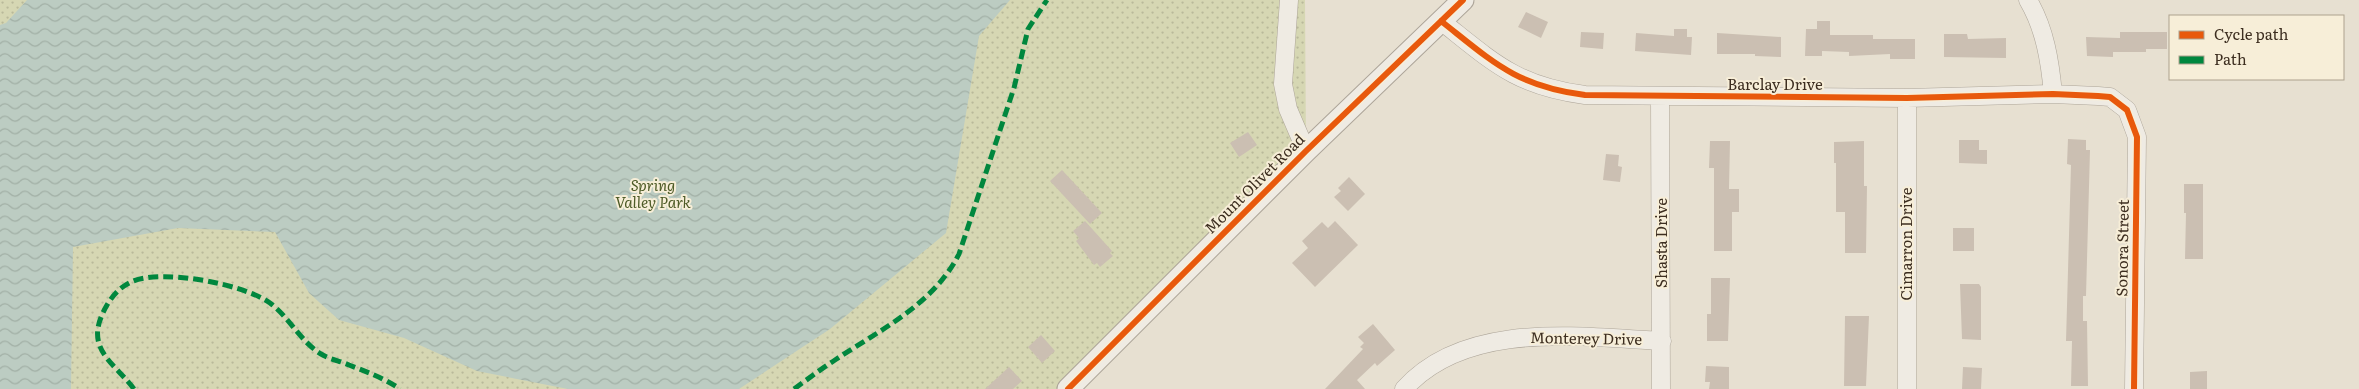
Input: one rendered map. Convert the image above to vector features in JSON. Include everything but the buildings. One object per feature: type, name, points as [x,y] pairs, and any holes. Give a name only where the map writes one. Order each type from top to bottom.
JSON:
[{"type":"street","points":[[1289,0],[1283,84],[1288,109],[1306,151]]},
{"type":"street","name":"Mount Olivet Road","points":[[1068,389],[1306,151],[1463,0]]},
{"type":"street","points":[[2028,0],[2036,14],[2046,43],[2053,94]]},
{"type":"street","name":"Barclay Drive","points":[[1441,20],[1495,64],[1520,79],[1548,89],[1585,95],[1907,98],[2053,94],[2110,97],[2126,110]]},
{"type":"street","name":"Shasta Drive","points":[[1660,97],[1661,389]]},
{"type":"street","name":"Cimarron Drive","points":[[1907,98],[1907,389]]},
{"type":"street","name":"Sonora Street","points":[[2126,110],[2137,137],[2134,389]]},
{"type":"street","name":"Monterey Drive","points":[[1404,389],[1436,364],[1464,350],[1496,341],[1537,336],[1662,341]]},
{"type":"green space","name":"Spring Valley Park","points":[[0,0],[1305,0],[1306,151],[1069,389],[0,389]]},
{"type":"water","name":"Spring Valley Park","points":[[27,0],[1010,0],[979,36],[946,233],[830,329],[739,389],[568,389],[477,371],[404,338],[339,320],[309,293],[275,232],[178,228],[73,247],[71,389],[0,389],[0,25],[6,23]]},
{"type":"marked path","points":[[794,389],[921,302],[948,272],[959,254],[1014,88],[1028,29],[1047,0]]},
{"type":"marked path","points":[[134,389],[103,352],[99,343],[100,320],[109,301],[123,286],[145,278],[162,277],[181,277],[223,284],[258,296],[277,309],[307,343],[321,354],[375,376],[400,389]]},
{"type":"cycle path","points":[[1068,389],[1306,151],[1463,0]]},
{"type":"cycle path","points":[[1441,21],[1476,49],[1507,70],[1541,85],[1585,95],[1907,98],[2053,94],[2110,97],[2127,110],[2137,137],[2134,389]]}]
